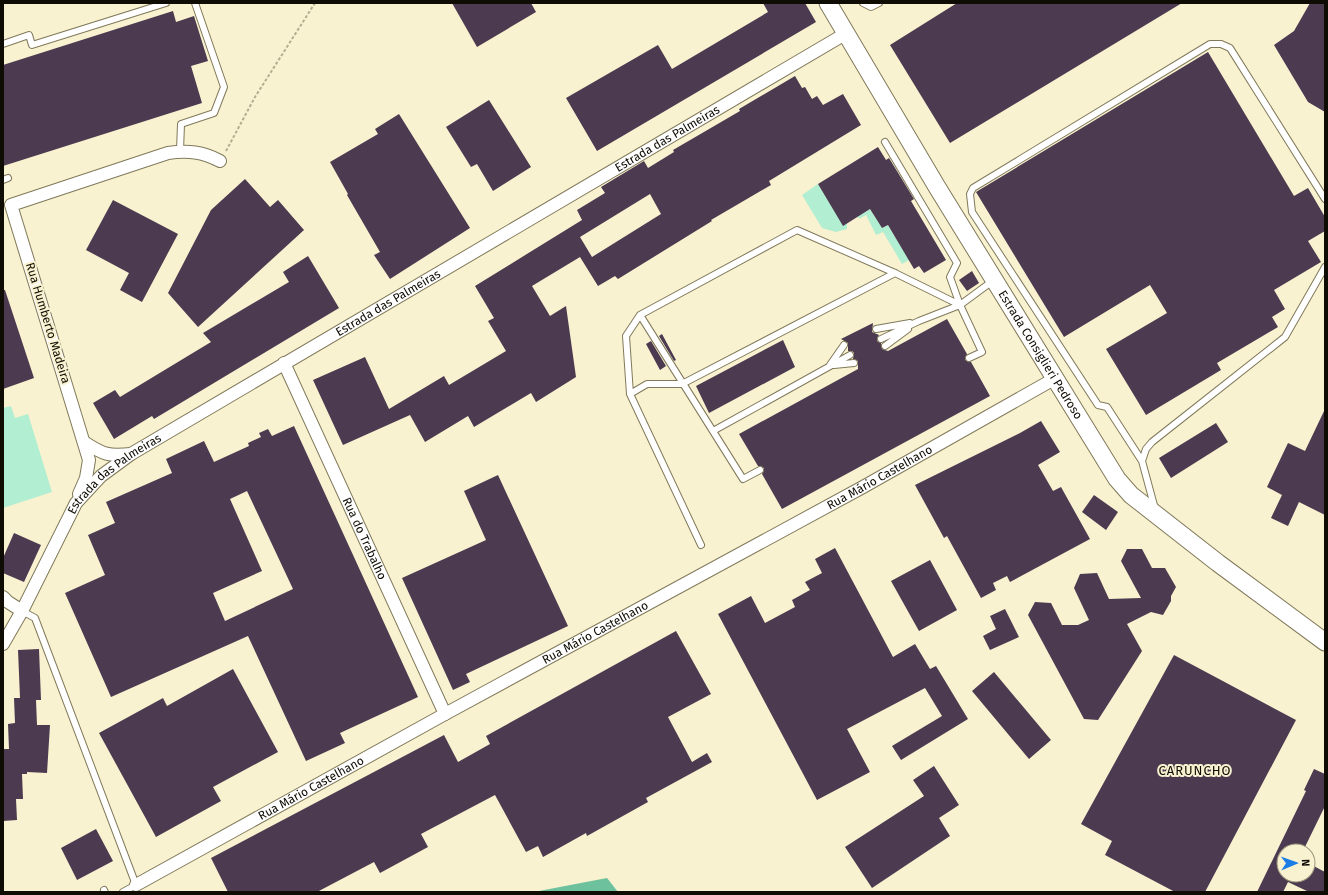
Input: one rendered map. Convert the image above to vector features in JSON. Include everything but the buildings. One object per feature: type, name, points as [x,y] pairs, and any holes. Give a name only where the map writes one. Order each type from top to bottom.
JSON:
[{"type":"main road","name":"Estrada Consiglieri Pedroso","points":[[828,3],[845,34],[994,280],[1117,480],[1131,495],[1268,601],[1325,642]]},
{"type":"street","name":"Estrada das Palmeiras","points":[[3,644],[22,611],[76,503],[101,476],[131,454],[845,34]]},
{"type":"street","name":"Rua Humberto Madeira","points":[[76,503],[86,478],[89,460],[7,206],[168,153],[180,151],[206,154],[220,161]]},
{"type":"street","name":"Rua do Trabalho","points":[[284,363],[445,714]]},
{"type":"street","name":"Rua Mário Castelhano","points":[[136,885],[445,714],[863,487],[1054,379]]},
{"type":"street","points":[[84,442],[100,453],[114,455],[131,454]]},
{"type":"street","points":[[3,597],[22,611]]},
{"type":"lane","points":[[3,44],[29,35],[32,45],[166,3]]},
{"type":"lane","points":[[180,151],[180,124],[214,113],[224,87],[196,3]]},
{"type":"lane","points":[[864,3],[871,7],[879,3]]},
{"type":"lane","points":[[1156,514],[1142,461],[1107,407],[1098,405],[1069,363],[972,212],[969,203],[970,194],[973,188],[1210,44],[1221,44],[1230,48],[1325,199]]},
{"type":"lane","points":[[885,142],[958,263],[950,277],[960,305],[982,352],[969,358]]},
{"type":"lane","points":[[701,545],[630,394],[626,336],[640,315],[797,230],[895,273],[960,305]]},
{"type":"lane","points":[[1142,461],[1146,449],[1152,442],[1284,337],[1325,267]]},
{"type":"lane","points":[[630,394],[647,384],[682,384],[895,273]]},
{"type":"lane","points":[[881,339],[919,321],[960,305],[994,280]]},
{"type":"lane","points":[[640,315],[743,479],[760,470]]},
{"type":"lane","points":[[876,329],[919,321]]},
{"type":"lane","points":[[885,346],[919,321]]},
{"type":"lane","points":[[829,366],[844,345]]},
{"type":"lane","points":[[713,431],[850,355]]},
{"type":"lane","points":[[829,366],[854,363]]},
{"type":"lane","points":[[22,611],[35,618],[136,885],[123,892]]},
{"type":"path","points":[[220,161],[255,97],[315,3]]},
{"type":"green space","points":[[818,184],[843,225],[847,223],[847,229],[836,232],[822,228],[802,195]]},
{"type":"green space","points":[[870,209],[882,228],[888,225],[909,260],[902,264],[883,232],[876,235],[866,215],[859,219],[858,216]]},
{"type":"green space","points":[[11,406],[15,418],[28,414],[52,492],[3,508],[3,408]]},
{"type":"green space","points":[[607,878],[618,892],[538,892],[539,891]]},
{"type":"district","name":"CARUNCHO","points":[[1195,770]]}]
